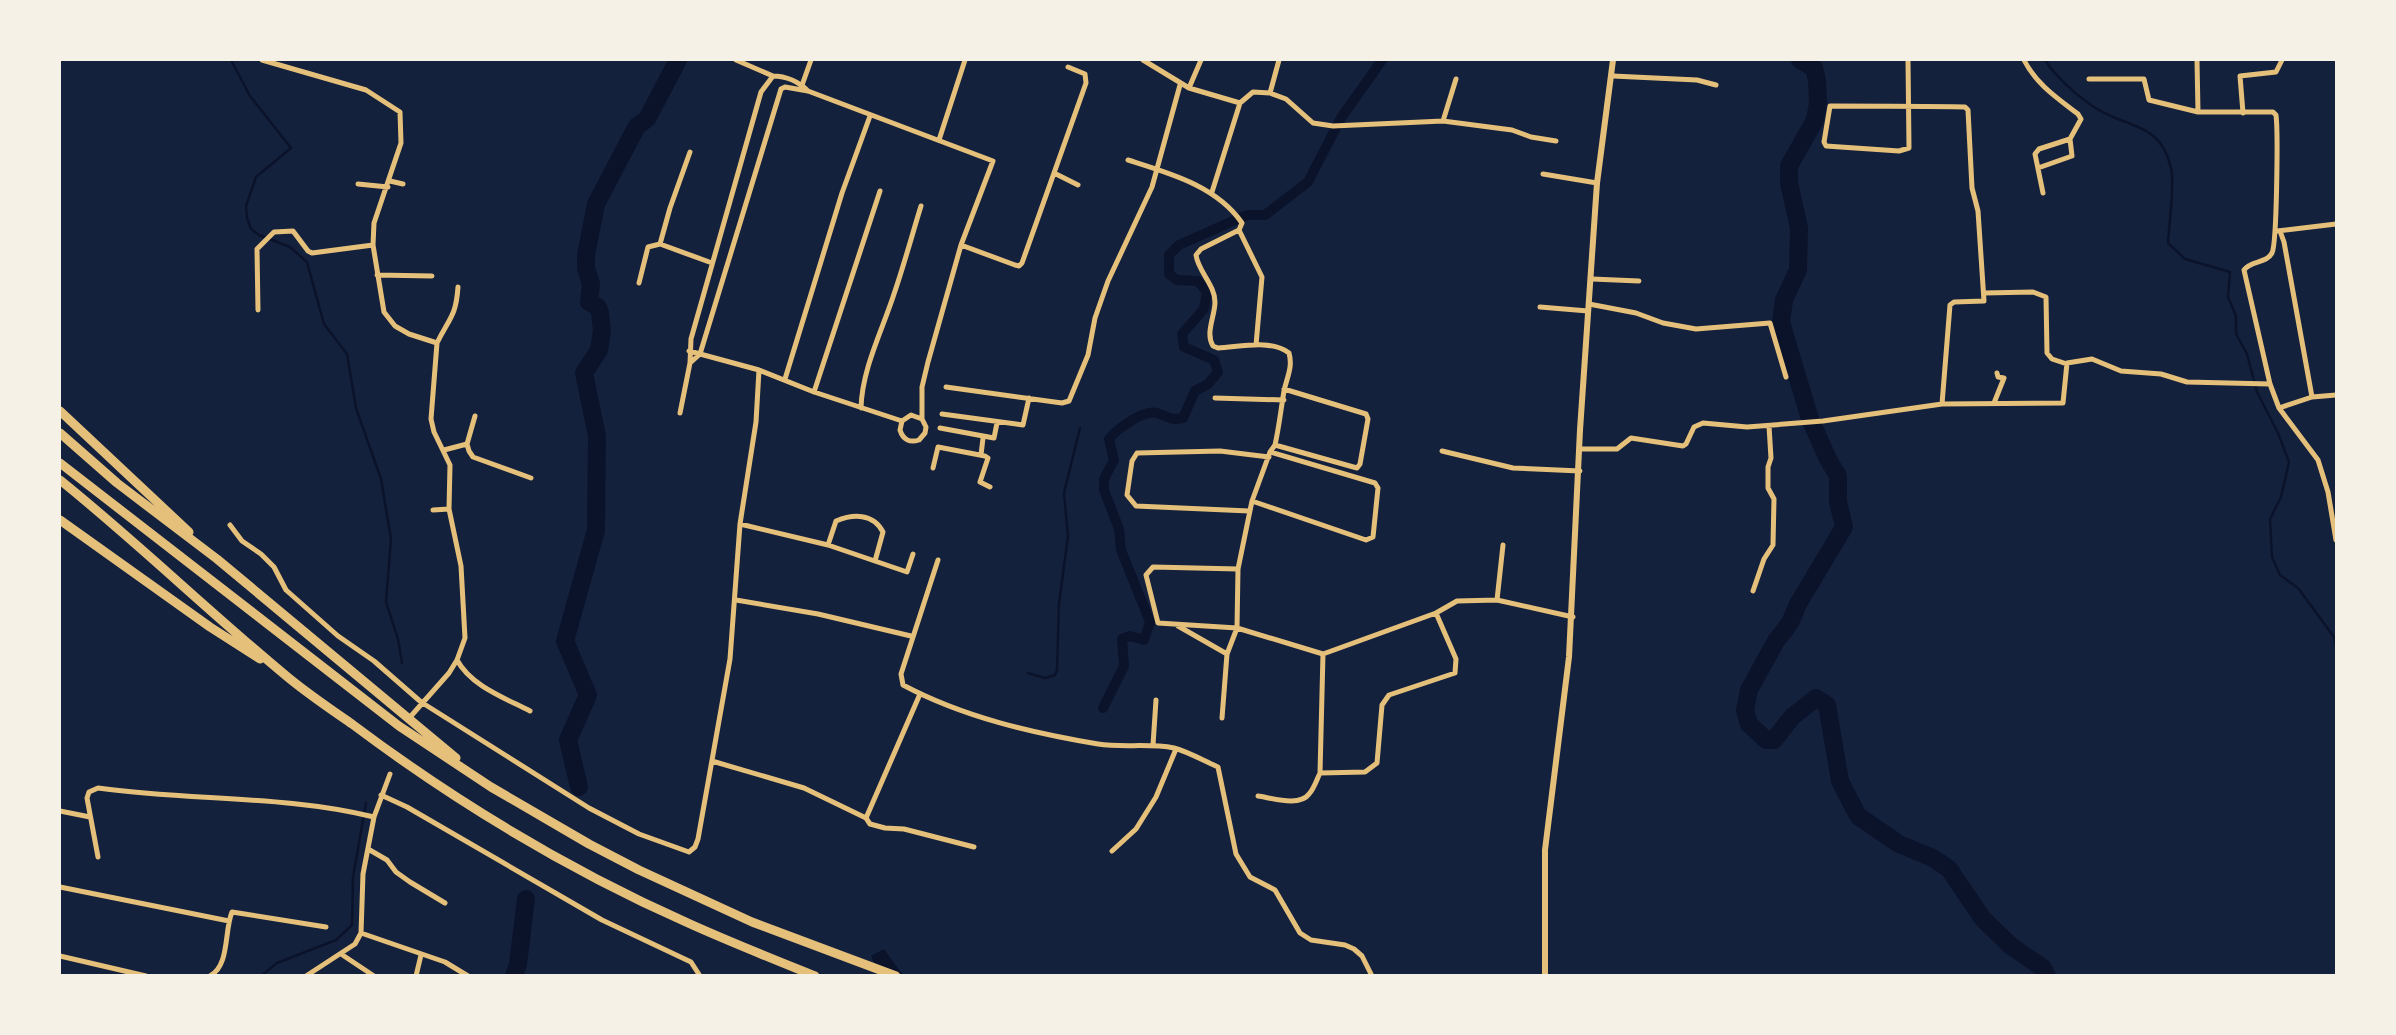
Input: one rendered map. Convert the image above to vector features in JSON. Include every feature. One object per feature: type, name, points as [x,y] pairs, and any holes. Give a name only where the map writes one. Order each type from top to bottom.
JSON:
[{"type":"highway","points":[[60,411],[217,559]]},
{"type":"highway","points":[[60,433],[117,483],[217,559],[491,787]]},
{"type":"highway","points":[[60,463],[399,726],[491,787],[589,844],[752,922],[896,975]]},
{"type":"highway","points":[[60,480],[285,675]]},
{"type":"highway","points":[[60,520],[210,627],[285,675],[404,763],[528,841],[631,896],[746,948],[815,975]]},
{"type":"street","points":[[262,60],[366,90],[400,112],[401,143],[374,223],[373,245],[377,275],[384,312],[395,326],[409,334],[437,343]]},
{"type":"street","points":[[736,60],[773,76],[782,76],[801,88],[870,116],[939,139],[993,161],[961,245],[922,387],[922,419],[925,432],[919,440],[914,441],[901,435],[902,421],[912,415],[922,419]]},
{"type":"street","points":[[801,88],[811,60]]},
{"type":"street","points":[[939,139],[965,60]]},
{"type":"street","points":[[1143,60],[1189,89],[1240,103]]},
{"type":"street","points":[[1189,89],[1201,60]]},
{"type":"street","points":[[1270,93],[1279,60]]},
{"type":"street","points":[[1545,975],[1545,850],[1573,617],[1588,307],[1597,183],[1613,60]]},
{"type":"street","points":[[1908,60],[1908,106],[1909,148],[1899,152],[1824,145],[1830,106],[1908,106],[1965,107],[1969,110],[1972,188],[1978,211],[1984,301],[1954,302],[1950,305],[1942,404]]},
{"type":"street","points":[[2024,60],[2031,73],[2047,91],[2081,119],[2070,139],[2072,156],[2038,169]]},
{"type":"street","points":[[2197,60],[2198,112]]},
{"type":"street","points":[[2243,113],[2241,76],[2276,72],[2282,60]]},
{"type":"street","points":[[961,245],[1021,265],[1087,79],[1084,74],[1068,67]]},
{"type":"street","points":[[680,413],[690,363],[689,351],[712,263],[761,92],[773,76]]},
{"type":"street","points":[[1613,76],[1697,80],[1716,85]]},
{"type":"street","points":[[1443,121],[1456,79]]},
{"type":"street","points":[[2090,79],[2144,79],[2149,100],[2198,112],[2276,115],[2278,231],[2270,256],[2252,262],[2244,270],[2270,384],[2279,408],[2318,460],[2328,492],[2336,539]]},
{"type":"street","points":[[946,387],[1062,403],[1069,401],[1088,355],[1095,318],[1108,281],[1158,170],[1180,85]]},
{"type":"street","points":[[690,363],[700,354],[779,95],[784,87],[801,88]]},
{"type":"street","points":[[1212,192],[1240,103],[1253,92],[1270,93],[1286,99],[1313,123],[1333,126],[1443,121],[1512,130],[1531,137],[1556,141]]},
{"type":"street","points":[[785,379],[842,193],[870,116]]},
{"type":"street","points":[[2043,193],[2035,154],[2039,149],[2070,139]]},
{"type":"street","points":[[660,244],[690,152]]},
{"type":"street","points":[[1128,160],[1212,192],[1233,210],[1242,223],[1239,230],[1201,249],[1196,255],[1216,300],[1211,344],[1218,348],[1256,345],[1280,347],[1289,353],[1290,374],[1284,389],[1275,445],[1252,501],[1238,569],[1237,628],[1227,654],[1222,718]]},
{"type":"street","points":[[1054,173],[1078,185]]},
{"type":"street","points":[[1543,174],[1597,183]]},
{"type":"street","points":[[358,184],[403,184]]},
{"type":"street","points":[[814,392],[880,191]]},
{"type":"street","points":[[861,408],[876,342],[894,295],[921,206]]},
{"type":"street","points":[[2278,231],[2336,222]]},
{"type":"street","points":[[1239,230],[1262,277],[1256,345]]},
{"type":"street","points":[[258,310],[257,249],[274,232],[293,231],[312,253],[373,245]]},
{"type":"street","points":[[2278,231],[2284,242],[2312,397]]},
{"type":"street","points":[[639,283],[648,247],[660,244],[712,263]]},
{"type":"street","points":[[377,275],[432,276]]},
{"type":"street","points":[[1591,279],[1639,281]]},
{"type":"street","points":[[411,716],[449,673],[465,638],[461,566],[449,509],[450,465],[434,432],[431,419],[437,343],[455,314],[458,287]]},
{"type":"street","points":[[1984,293],[2033,292],[2046,297],[2047,353],[2052,359],[2067,364],[2092,359],[2121,371],[2161,374],[2187,382],[2270,384]]},
{"type":"street","points":[[1540,307],[1588,307],[1636,313],[1663,323],[1696,329],[1770,323],[1786,377]]},
{"type":"street","points":[[689,351],[759,370],[814,392],[902,421]]},
{"type":"street","points":[[1580,449],[1617,449],[1631,438],[1683,446],[1694,427],[1703,423],[1769,426],[1942,404],[2063,403],[2067,364]]},
{"type":"street","points":[[230,525],[242,541],[274,566],[286,590],[338,636],[374,661],[421,702],[589,808],[639,834],[682,851],[692,850],[697,843],[730,659],[740,524],[756,422],[759,370]]},
{"type":"street","points":[[1994,403],[2004,378],[1998,377],[1997,373]]},
{"type":"street","points":[[1275,445],[1357,468],[1368,419],[1366,414],[1284,389]]},
{"type":"street","points":[[2279,408],[2312,397],[2336,395]]},
{"type":"street","points":[[942,414],[1023,425],[1029,398]]},
{"type":"street","points":[[1215,398],[1284,400]]},
{"type":"street","points":[[444,450],[467,444],[471,440],[475,416]]},
{"type":"street","points":[[940,428],[994,438],[997,423]]},
{"type":"street","points":[[1753,591],[1764,559],[1773,545],[1774,499],[1768,488],[1768,467],[1772,458],[1769,426]]},
{"type":"street","points":[[981,455],[983,438]]},
{"type":"street","points":[[467,444],[473,457],[531,478]]},
{"type":"street","points":[[933,468],[938,447],[981,455],[988,458],[980,482],[990,487]]},
{"type":"street","points":[[1250,512],[1136,506],[1127,495],[1132,461],[1137,453],[1220,451],[1270,454],[1375,483],[1378,488],[1373,537],[1366,540],[1252,501]]},
{"type":"street","points":[[1442,451],[1513,468],[1580,471]]},
{"type":"street","points":[[2328,492],[2336,491]]},
{"type":"street","points":[[433,510],[449,509]]},
{"type":"street","points":[[828,545],[836,521],[851,514],[870,518],[883,532],[875,561]]},
{"type":"street","points":[[740,524],[828,545],[907,572],[913,554]]},
{"type":"street","points":[[1497,600],[1503,545]]},
{"type":"street","points":[[938,560],[911,636],[901,674],[903,685],[988,720],[1100,744],[1176,749],[1218,768],[1236,855],[1250,877],[1275,890],[1300,933],[1311,940],[1354,949],[1362,956],[1372,975]]},
{"type":"street","points":[[1238,569],[1161,566],[1148,570],[1146,575],[1158,623],[1237,628],[1323,654],[1436,613],[1457,601],[1497,600],[1573,617]]},
{"type":"street","points":[[736,600],[818,614],[911,636]]},
{"type":"street","points":[[1320,772],[1365,772],[1371,768],[1377,763],[1382,705],[1389,695],[1455,673],[1456,659],[1436,613]]},
{"type":"street","points":[[1177,625],[1227,654]]},
{"type":"street","points":[[1258,796],[1300,801],[1309,796],[1320,772],[1323,654]]},
{"type":"street","points":[[457,660],[464,673],[482,686],[530,711]]},
{"type":"street","points":[[866,818],[920,694]]},
{"type":"street","points":[[1153,746],[1156,700]]},
{"type":"street","points":[[1112,851],[1136,830],[1156,797],[1176,749]]},
{"type":"street","points":[[712,761],[804,788],[866,818],[870,824],[904,829],[974,847]]},
{"type":"street","points":[[306,975],[355,944],[361,933],[363,874],[372,816],[390,774]]},
{"type":"street","points":[[98,857],[87,798],[89,792],[98,788],[350,810],[372,816]]},
{"type":"street","points":[[381,795],[407,807],[602,920],[691,962],[700,975]]},
{"type":"street","points":[[60,811],[90,817]]},
{"type":"street","points":[[368,849],[387,860],[396,872],[410,882],[445,903]]},
{"type":"street","points":[[60,887],[229,921]]},
{"type":"street","points":[[210,975],[222,964],[232,912],[326,927]]},
{"type":"street","points":[[361,933],[445,962],[468,975]]},
{"type":"street","points":[[341,954],[374,975]]},
{"type":"street","points":[[415,975],[421,955]]},
{"type":"street","points":[[60,956],[123,973],[146,975]]},
{"type":"water","points":[[884,949],[903,975],[880,975],[871,956]]},
{"type":"waterway","points":[[231,60],[250,96],[291,148],[256,177],[246,206],[247,218],[251,229],[259,235],[290,247],[307,262],[324,324],[347,354],[356,408],[381,479],[391,539],[386,602],[398,639],[402,663]]},
{"type":"waterway","points":[[579,787],[568,740],[588,695],[565,641],[596,530],[597,436],[584,373],[599,350],[602,331],[598,307],[589,302],[591,284],[586,268],[586,255],[596,204],[637,126],[647,119],[678,60]]},
{"type":"waterway","points":[[1103,708],[1124,666],[1122,639],[1130,636],[1144,640],[1150,622],[1121,550],[1119,529],[1104,490],[1104,479],[1114,460],[1109,439],[1124,425],[1145,414],[1157,413],[1172,419],[1183,418],[1195,391],[1208,384],[1218,372],[1214,360],[1184,347],[1182,334],[1204,309],[1207,292],[1198,281],[1177,280],[1169,274],[1169,255],[1179,245],[1235,220],[1248,215],[1265,215],[1308,182],[1341,118],[1382,60]]},
{"type":"waterway","points":[[1800,60],[1814,68],[1818,103],[1815,120],[1789,166],[1789,183],[1799,228],[1798,270],[1784,300],[1781,322],[1810,419],[1838,476],[1838,502],[1844,527],[1749,690],[1745,710],[1749,724],[1766,740],[1774,740],[1792,717],[1816,698],[1827,705],[1840,781],[1858,816],[1899,844],[1933,858],[1949,869],[1983,919],[2011,946],[2043,968],[2047,976]]},
{"type":"waterway","points":[[2045,60],[2078,96],[2103,113],[2139,127],[2158,141],[2166,152],[2172,175],[2168,243],[2185,259],[2230,272],[2228,297],[2236,316],[2236,334],[2247,354],[2257,392],[2289,462],[2281,497],[2270,519],[2272,557],[2280,575],[2298,588],[2334,637],[2336,645]]},
{"type":"waterway","points":[[1028,673],[1045,678],[1055,675],[1057,670],[1059,604],[1068,536],[1064,493],[1080,428]]},
{"type":"waterway","points":[[261,976],[277,963],[336,940],[352,925],[353,877],[366,803]]},
{"type":"waterway","points":[[514,976],[518,964],[526,899]]}]
